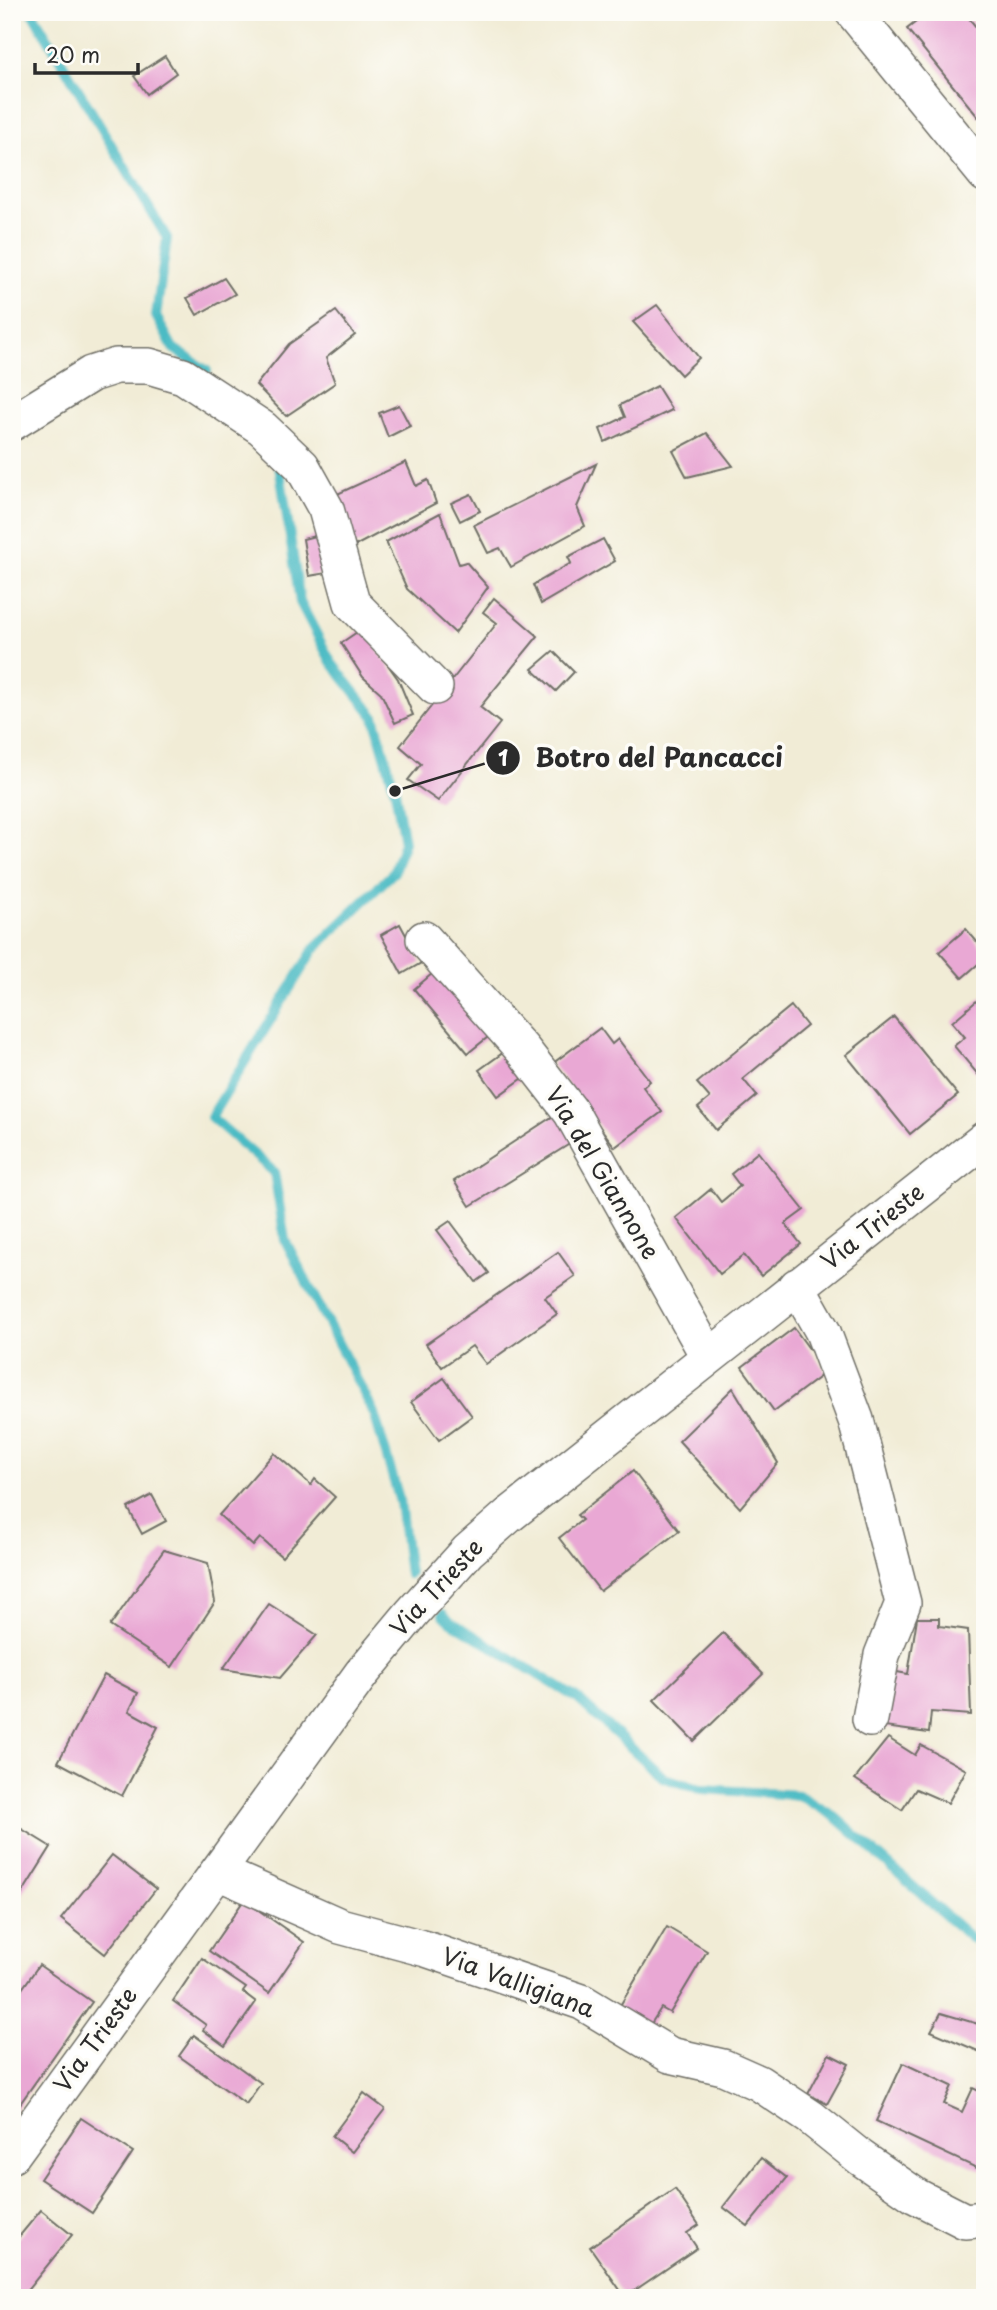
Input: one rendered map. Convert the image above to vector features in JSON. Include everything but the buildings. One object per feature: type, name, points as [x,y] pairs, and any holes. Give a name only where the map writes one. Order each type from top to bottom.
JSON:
[{"type":"street","points":[[853,12],[985,174]]},
{"type":"street","points":[[12,423],[91,374],[116,366],[134,364],[183,376],[262,428],[302,466],[326,509],[352,603],[435,687]]},
{"type":"street","name":"Via del Giannone","points":[[424,939],[523,1050],[571,1112],[708,1356]]},
{"type":"street","name":"Via Trieste","points":[[12,2155],[362,1673],[468,1551],[708,1356],[985,1139]]},
{"type":"street","points":[[797,1286],[823,1332],[856,1420],[903,1603],[882,1655],[870,1719]]},
{"type":"street","name":"Via Valligiana","points":[[218,1872],[340,1926],[426,1949],[582,2003],[670,2055],[723,2067],[759,2083],[810,2117],[861,2158],[916,2196],[965,2221],[985,2220]]},
{"type":"waterway","points":[[32,12],[167,238],[156,316],[173,348],[207,371]]},
{"type":"waterway","points":[[278,458],[300,602],[331,662],[374,716],[395,791],[404,842],[394,872],[314,949],[211,1117],[274,1172],[285,1240],[374,1413],[400,1502],[409,1574]]},
{"type":"waterway","points":[[443,1614],[450,1621],[578,1699],[664,1778],[702,1789],[798,1795],[834,1816],[971,1938],[985,1944]]},
{"type":"place","name":"Botro del Pancacci","points":[[395,791]]}]
